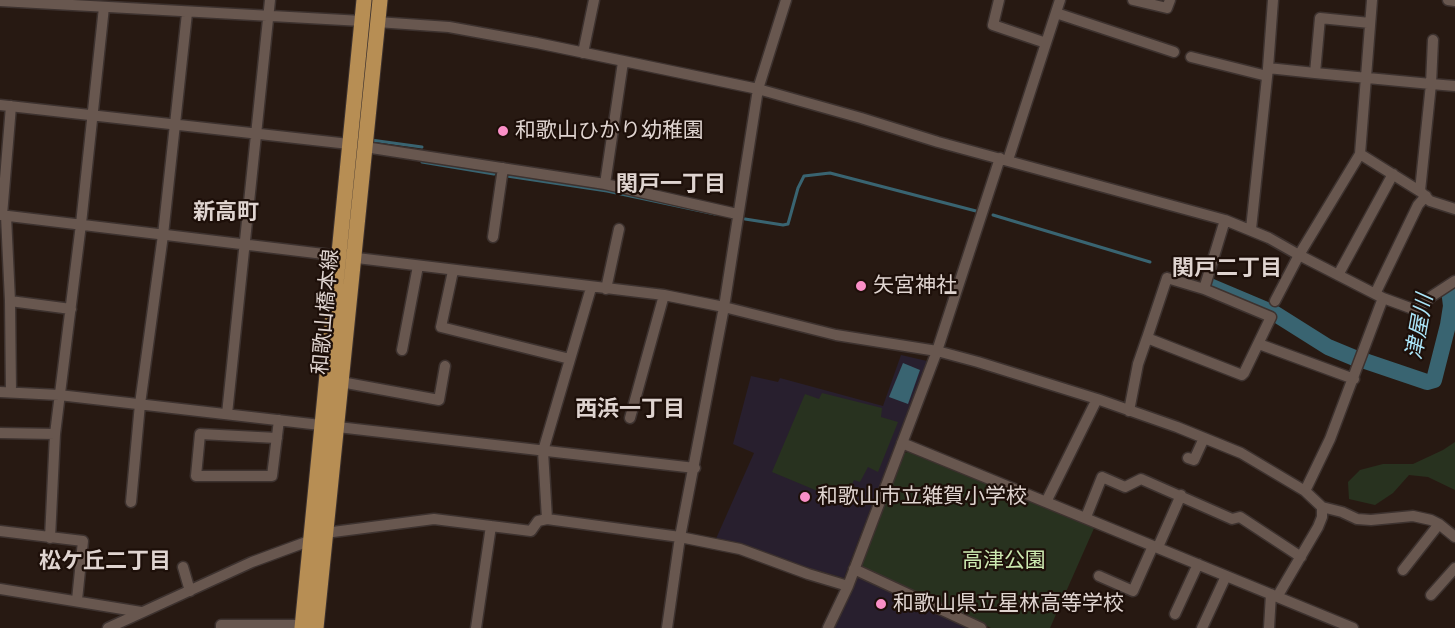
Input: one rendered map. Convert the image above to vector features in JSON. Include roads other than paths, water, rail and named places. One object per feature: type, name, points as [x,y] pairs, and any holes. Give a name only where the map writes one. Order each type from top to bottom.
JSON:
[{"type":"main road","name":"和歌山橋本線","points":[[306,627],[325,533],[329,426],[345,257],[365,147],[370,21],[364,0]]},
{"type":"main road","name":"和歌山橋本線","points":[[306,627],[309,541],[329,426],[341,382],[349,144],[370,21],[380,0]]},
{"type":"street","points":[[227,414],[270,0]]},
{"type":"street","points":[[582,52],[594,0]]},
{"type":"street","points":[[667,628],[680,537],[724,307],[758,89],[786,0]]},
{"type":"street","points":[[999,0],[993,25],[1046,43]]},
{"type":"street","points":[[828,628],[848,586],[937,351],[1060,0]]},
{"type":"street","points":[[1133,0],[1167,8],[1170,0]]},
{"type":"street","points":[[1251,230],[1273,0]]},
{"type":"street","points":[[1275,301],[1299,255],[1360,154],[1372,0]]},
{"type":"street","points":[[1448,0],[1455,1]]},
{"type":"street","points":[[0,1],[449,27],[582,52],[758,89],[1225,220],[1251,230],[1379,296],[1413,309],[1418,308],[1455,281]]},
{"type":"street","points":[[50,538],[59,395],[81,225],[104,7]]},
{"type":"street","points":[[131,502],[140,404],[163,235],[187,13]]},
{"type":"street","points":[[1056,13],[1174,52]]},
{"type":"street","points":[[1315,73],[1320,18],[1370,23]]},
{"type":"street","points":[[1305,491],[1330,439],[1354,379],[1379,296],[1423,194],[1433,40]]},
{"type":"street","points":[[1191,57],[1267,72],[1315,73],[1455,86]]},
{"type":"street","points":[[605,184],[623,62]]},
{"type":"street","points":[[349,144],[6,105],[3,215],[7,307],[5,392],[59,395],[695,468]]},
{"type":"street","points":[[365,147],[605,184],[737,214]]},
{"type":"street","points":[[1360,154],[1423,194],[1430,201],[1455,208]]},
{"type":"street","points":[[493,237],[503,168]]},
{"type":"street","points":[[1338,276],[1393,174]]},
{"type":"street","points":[[3,215],[591,288],[664,295],[724,307],[836,335],[937,351],[1097,399],[1204,438],[1241,453],[1305,491],[1322,507],[1357,519],[1413,516],[1439,524],[1455,537]]},
{"type":"street","points":[[1204,289],[1225,220]]},
{"type":"street","points":[[606,289],[619,229]]},
{"type":"street","points":[[402,350],[418,266]]},
{"type":"street","points":[[453,271],[441,327],[570,359]]},
{"type":"street","points":[[1129,411],[1138,364],[1167,278],[1204,289],[1271,317],[1242,375],[1147,338]]},
{"type":"street","points":[[546,519],[543,451],[591,288]]},
{"type":"street","points":[[630,418],[664,295]]},
{"type":"street","points":[[7,307],[71,309]]},
{"type":"street","points":[[1259,344],[1354,379]]},
{"type":"street","points":[[341,382],[439,400],[445,366]]},
{"type":"street","points":[[1046,502],[1097,399]]},
{"type":"street","points":[[277,438],[200,434],[196,476],[272,476],[277,438],[279,420]]},
{"type":"street","points":[[0,433],[55,435]]},
{"type":"street","points":[[1188,458],[1194,460],[1204,438]]},
{"type":"street","points":[[902,443],[1353,628]]},
{"type":"street","points":[[1086,517],[1102,477],[1125,487],[1141,479],[1232,519],[1240,517],[1301,557]]},
{"type":"street","points":[[1099,576],[1133,591],[1181,495]]},
{"type":"street","points":[[1269,628],[1274,596],[1318,527],[1322,507]]},
{"type":"street","points":[[108,628],[252,562],[325,533],[434,519],[531,531],[538,521],[546,519],[680,537],[740,549],[848,586]]},
{"type":"street","points":[[1402,570],[1439,524]]},
{"type":"street","points":[[476,628],[491,526]]},
{"type":"street","points":[[0,531],[83,541],[77,600]]},
{"type":"street","points":[[1175,614],[1198,564]]},
{"type":"street","points":[[183,567],[190,591]]},
{"type":"street","points":[[1431,595],[1455,568]]},
{"type":"street","points":[[854,569],[981,628]]},
{"type":"street","points":[[1202,628],[1226,576]]},
{"type":"street","points":[[0,589],[141,612]]},
{"type":"street","points":[[221,628],[221,625],[306,627]]},
{"type":"water","points":[[903,363],[920,370],[908,404],[889,397]]},
{"type":"waterway","points":[[371,140],[422,147]]},
{"type":"waterway","points":[[422,162],[494,174]]},
{"type":"waterway","points":[[745,219],[788,224],[798,188],[804,176],[830,173],[976,211]]},
{"type":"waterway","points":[[507,176],[607,191],[715,214]]},
{"type":"waterway","points":[[993,215],[1150,262]]},
{"type":"waterway","name":"津屋川","points":[[1365,361],[1427,382],[1434,380],[1448,325],[1451,306],[1449,289],[1455,285]]},
{"type":"waterway","name":"津屋川","points":[[1210,286],[1274,313],[1328,347],[1357,359]]},
{"type":"place","name":"和歌山ひかり幼稚園","points":[[503,131]]},
{"type":"place","name":"矢宮神社","points":[[861,286]]},
{"type":"place","name":"和歌山市立雑賀小学校","points":[[805,497]]},
{"type":"place","name":"和歌山県立星林高等学校","points":[[881,604]]},
{"type":"district","name":"関戸一丁目","points":[[671,185]]},
{"type":"district","name":"新高町","points":[[226,213]]},
{"type":"district","name":"関戸二丁目","points":[[1227,269]]},
{"type":"district","name":"西浜一丁目","points":[[630,410]]},
{"type":"district","name":"松ケ丘二丁目","points":[[105,562]]},
{"type":"park label","name":"高津公園","points":[[1004,561]]}]
